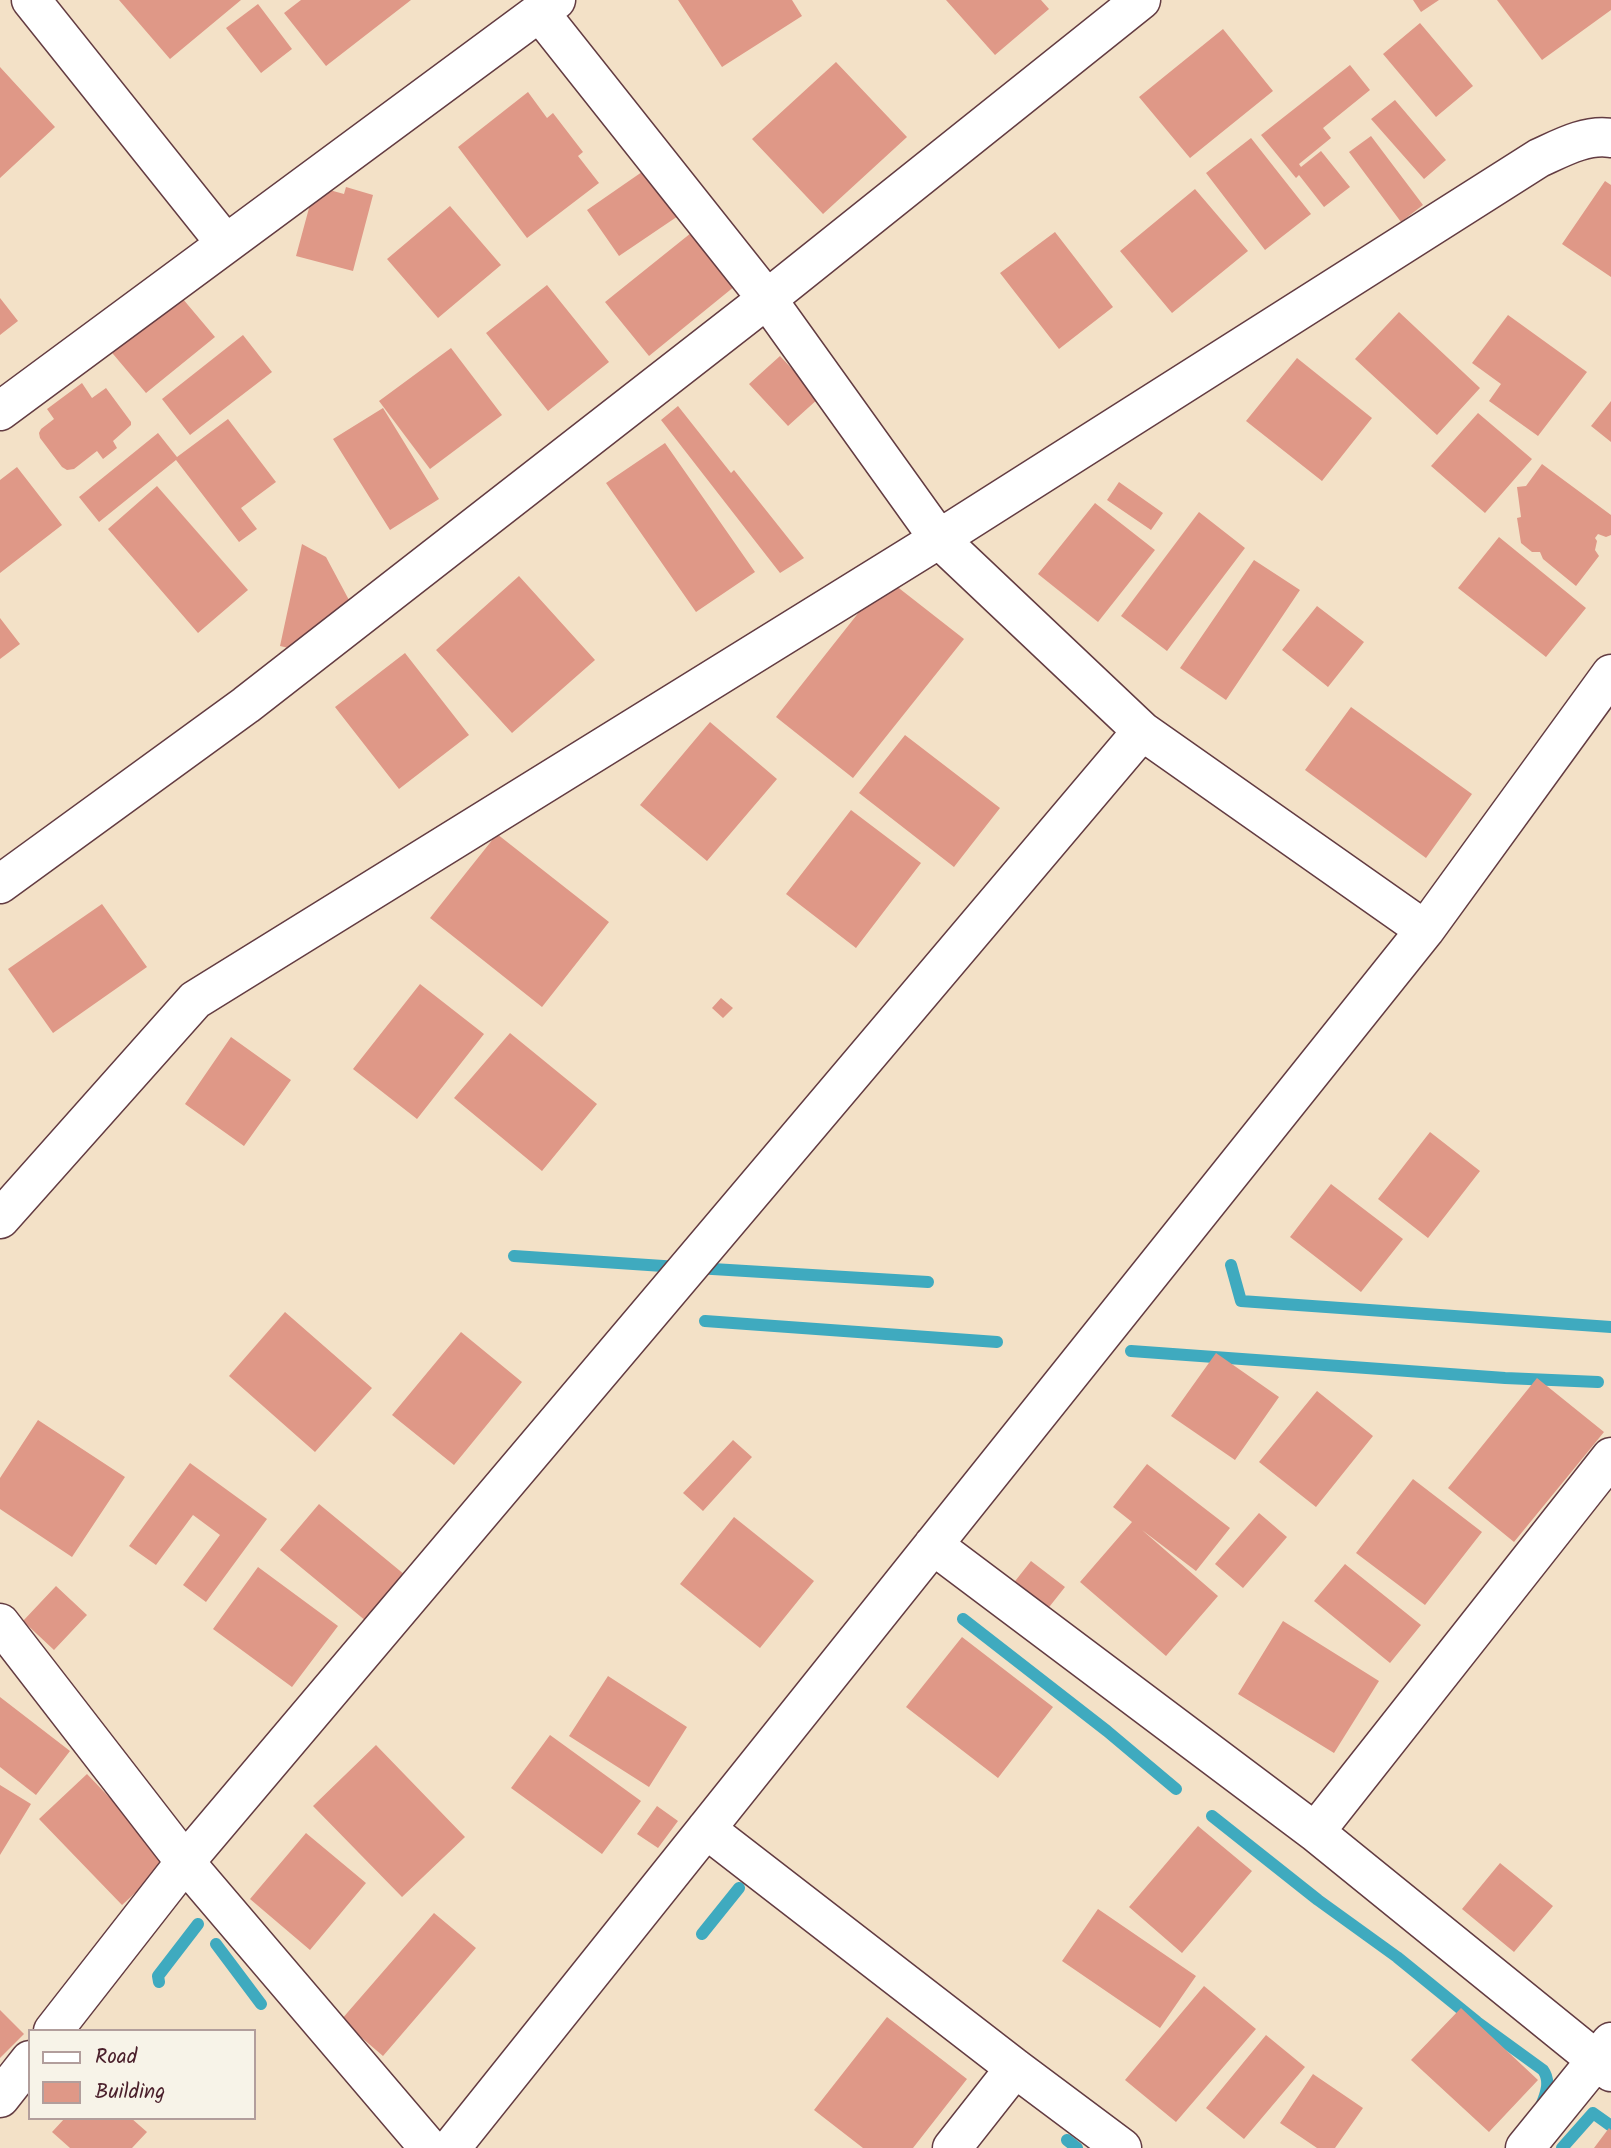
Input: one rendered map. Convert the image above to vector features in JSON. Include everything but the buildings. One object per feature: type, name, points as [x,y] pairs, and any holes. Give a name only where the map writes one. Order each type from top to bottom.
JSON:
[{"type":"street","points":[[0,4],[5,0]]},
{"type":"street","points":[[31,0],[226,244]]},
{"type":"street","points":[[0,884],[246,705],[767,299],[1141,0]]},
{"type":"street","points":[[0,411],[548,7],[767,299],[939,538],[1142,730],[1425,930]]},
{"type":"street","points":[[0,1219],[195,1000],[939,538],[1539,159],[1568,144],[1611,138]]},
{"type":"street","points":[[451,2148],[1425,930],[1611,674]]},
{"type":"street","points":[[55,2029],[185,1862],[1142,730]]},
{"type":"street","points":[[1315,1832],[1611,1457]]},
{"type":"street","points":[[933,1545],[1315,1832],[1606,2059],[1525,2148]]},
{"type":"street","points":[[0,1623],[185,1862],[429,2148]]},
{"type":"street","points":[[706,1829],[1122,2148]]},
{"type":"street","points":[[0,2098],[28,2063]]},
{"type":"street","points":[[952,2148],[1015,2068]]},
{"type":"waterway","points":[[514,1256],[678,1267]]},
{"type":"waterway","points":[[1231,1265],[1241,1301],[1611,1327]]},
{"type":"waterway","points":[[696,1268],[928,1282]]},
{"type":"waterway","points":[[705,1321],[997,1342]]},
{"type":"waterway","points":[[1131,1351],[1505,1378],[1598,1382]]},
{"type":"waterway","points":[[963,1619],[1107,1731],[1176,1789]]},
{"type":"waterway","points":[[1212,1816],[1318,1900],[1397,1957],[1477,2022],[1543,2070],[1547,2083],[1541,2106]]},
{"type":"waterway","points":[[702,1934],[739,1888]]},
{"type":"waterway","points":[[159,1982],[158,1976],[198,1924]]},
{"type":"waterway","points":[[216,1944],[261,2004]]},
{"type":"waterway","points":[[1562,2148],[1593,2113],[1611,2126]]},
{"type":"waterway","points":[[1067,2140],[1077,2148]]}]
